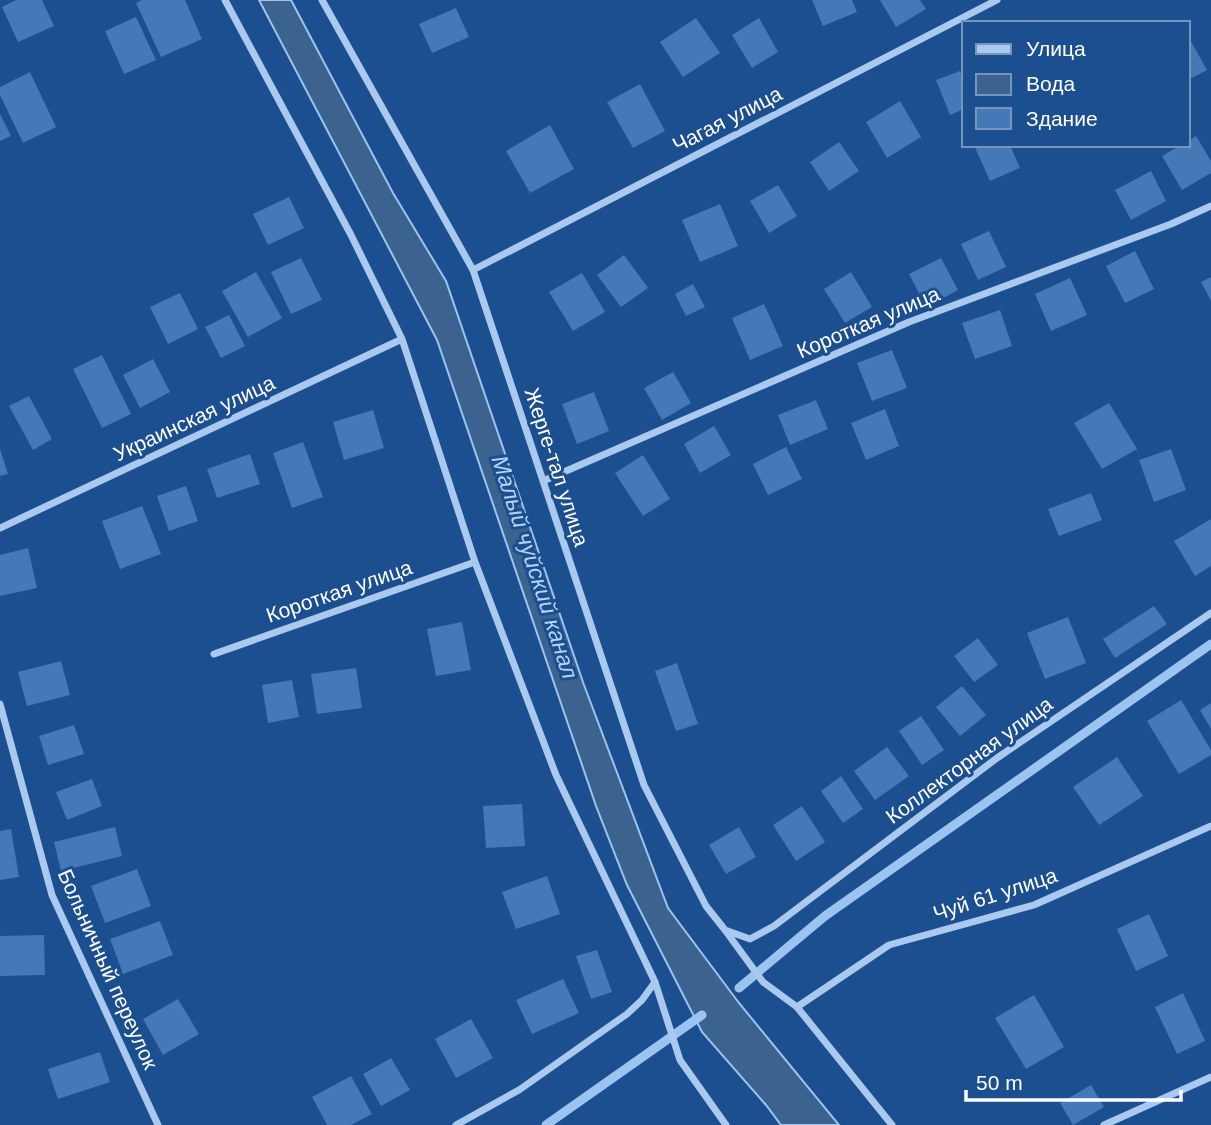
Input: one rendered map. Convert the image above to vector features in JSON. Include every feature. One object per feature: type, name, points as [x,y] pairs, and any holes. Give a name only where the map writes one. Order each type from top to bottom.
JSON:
[{"type":"street","points":[[225,0],[351,234],[402,339],[475,562],[556,775],[655,982],[680,1060],[726,1125]]},
{"type":"street","name":"Жерге-тал улица","points":[[322,0],[473,270],[644,785],[706,906],[763,982],[797,1007]]},
{"type":"street","name":"Чагая улица","points":[[473,270],[997,0]]},
{"type":"street","name":"Короткая улица","points":[[543,481],[909,322],[1171,224],[1211,206]]},
{"type":"street","name":"Украинская улица","points":[[0,528],[402,339]]},
{"type":"street","name":"Короткая улица","points":[[214,654],[475,562]]},
{"type":"street","name":"Коллекторная улица","points":[[725,930],[750,939],[774,926],[997,758],[1211,613]]},
{"type":"street","name":"Больничный переулок","points":[[0,704],[52,895],[158,1125]]},
{"type":"street","name":"Чуй 61 улица","points":[[797,1007],[889,945],[1034,905],[1211,826]]},
{"type":"street","points":[[456,1125],[519,1090],[627,1014],[655,982]]},
{"type":"street","points":[[797,1007],[892,1125]]},
{"type":"street","points":[[1106,1125],[1211,1077]]},
{"type":"water","name":"Малый чуйский канал","points":[[259,0],[291,0],[393,193],[446,281],[584,685],[668,908],[739,1003],[839,1125],[781,1125],[702,1032],[627,885],[596,806],[437,340]]},
{"type":"building","points":[[16,0],[42,0],[54,26],[18,42],[2,7]]},
{"type":"building","points":[[142,0],[185,0],[202,39],[161,57],[136,3]]},
{"type":"building","points":[[812,0],[852,0],[857,12],[823,26]]},
{"type":"building","points":[[880,0],[920,0],[926,9],[896,27]]},
{"type":"building","points":[[456,8],[469,37],[432,53],[419,24]]},
{"type":"building","points":[[136,17],[156,60],[124,74],[105,31]]},
{"type":"building","points":[[696,18],[720,53],[683,77],[660,42]]},
{"type":"building","points":[[759,18],[778,52],[752,68],[732,35]]},
{"type":"building","points":[[1190,40],[1207,70],[1190,79]]},
{"type":"building","points":[[960,71],[962,110],[950,115],[936,80]]},
{"type":"building","points":[[30,72],[56,127],[23,143],[0,95],[0,87]]},
{"type":"building","points":[[640,84],[665,131],[633,148],[607,102]]},
{"type":"building","points":[[900,101],[921,137],[887,158],[866,122]]},
{"type":"building","points":[[0,114],[11,136],[0,141]]},
{"type":"building","points":[[550,125],[574,169],[530,193],[506,151]]},
{"type":"building","points":[[1196,136],[1211,161],[1211,173],[1182,190],[1162,156],[1178,147],[1190,147],[1190,140]]},
{"type":"building","points":[[839,142],[859,171],[829,191],[810,162]]},
{"type":"building","points":[[975,147],[1011,147],[1020,168],[990,181]]},
{"type":"building","points":[[1151,171],[1166,201],[1131,220],[1115,190]]},
{"type":"building","points":[[778,185],[797,216],[769,233],[750,201]]},
{"type":"building","points":[[289,197],[304,228],[268,245],[253,214]]},
{"type":"building","points":[[720,204],[738,246],[700,262],[682,220]]},
{"type":"building","points":[[989,231],[1006,267],[978,280],[961,244]]},
{"type":"building","points":[[1135,251],[1154,289],[1125,303],[1106,266]]},
{"type":"building","points":[[624,255],[648,288],[621,307],[597,275]]},
{"type":"building","points":[[301,258],[322,300],[291,314],[271,272]]},
{"type":"building","points":[[941,258],[958,290],[926,307],[909,274]]},
{"type":"building","points":[[256,272],[282,318],[248,337],[222,291]]},
{"type":"building","points":[[851,272],[872,307],[845,323],[824,289]]},
{"type":"building","points":[[582,273],[605,312],[573,331],[549,292]]},
{"type":"building","points":[[1211,277],[1211,301],[1201,282]]},
{"type":"building","points":[[1070,278],[1087,315],[1051,331],[1035,294]]},
{"type":"building","points":[[693,284],[705,307],[686,316],[675,294]]},
{"type":"building","points":[[180,293],[198,329],[168,344],[150,307]]},
{"type":"building","points":[[764,304],[783,346],[750,360],[732,318]]},
{"type":"building","points":[[1000,310],[1012,346],[975,359],[962,323]]},
{"type":"building","points":[[229,315],[245,346],[221,358],[205,327]]},
{"type":"building","points":[[892,350],[907,388],[872,401],[857,363]]},
{"type":"building","points":[[102,355],[131,414],[102,428],[73,369]]},
{"type":"building","points":[[153,359],[170,392],[140,408],[123,375]]},
{"type":"building","points":[[673,372],[691,403],[662,420],[644,388]]},
{"type":"building","points":[[594,392],[609,431],[577,444],[562,404]]},
{"type":"building","points":[[29,396],[52,439],[33,450],[9,406]]},
{"type":"building","points":[[816,400],[828,429],[790,445],[778,415]]},
{"type":"building","points":[[1109,403],[1137,449],[1102,469],[1074,423]]},
{"type":"building","points":[[885,409],[899,446],[866,460],[851,423]]},
{"type":"building","points":[[373,410],[384,448],[344,460],[333,422]]},
{"type":"building","points":[[714,426],[731,455],[700,473],[684,444]]},
{"type":"building","points":[[303,442],[323,497],[292,508],[273,453]]},
{"type":"building","points":[[786,447],[802,479],[768,495],[753,464]]},
{"type":"building","points":[[0,449],[8,474],[0,476]]},
{"type":"building","points":[[1171,449],[1186,490],[1154,502],[1139,460]]},
{"type":"building","points":[[250,454],[260,484],[217,498],[207,469]]},
{"type":"building","points":[[643,455],[670,499],[643,516],[615,473]]},
{"type":"building","points":[[186,486],[198,521],[169,531],[157,496]]},
{"type":"building","points":[[1091,493],[1102,520],[1059,536],[1048,509]]},
{"type":"building","points":[[142,506],[161,554],[120,569],[102,521]]},
{"type":"building","points":[[1211,519],[1211,566],[1195,576],[1174,541]]},
{"type":"building","points":[[28,548],[37,588],[0,596],[0,555]]},
{"type":"building","points":[[1154,606],[1167,624],[1115,658],[1103,639]]},
{"type":"building","points":[[1068,617],[1086,663],[1045,679],[1027,633]]},
{"type":"building","points":[[462,622],[471,670],[436,676],[427,629]]},
{"type":"building","points":[[978,638],[998,665],[974,682],[954,656]]},
{"type":"building","points":[[61,661],[70,695],[27,706],[18,672]]},
{"type":"building","points":[[677,663],[698,724],[676,731],[655,671]]},
{"type":"building","points":[[356,668],[362,708],[317,714],[311,674]]},
{"type":"building","points":[[292,680],[299,717],[268,723],[262,685]]},
{"type":"building","points":[[962,686],[986,715],[960,736],[936,707]]},
{"type":"building","points":[[1181,700],[1211,750],[1211,755],[1179,774],[1147,721]]},
{"type":"building","points":[[1211,703],[1211,729],[1200,710]]},
{"type":"building","points":[[921,716],[944,750],[922,765],[899,731]]},
{"type":"building","points":[[74,725],[84,754],[48,765],[39,736]]},
{"type":"building","points":[[887,747],[909,776],[875,800],[854,771]]},
{"type":"building","points":[[1117,757],[1143,796],[1099,825],[1073,787]]},
{"type":"building","points":[[841,776],[863,809],[843,823],[821,791]]},
{"type":"building","points":[[92,779],[102,806],[67,820],[56,792]]},
{"type":"building","points":[[522,804],[525,846],[486,848],[483,806]]},
{"type":"building","points":[[802,806],[825,842],[796,861],[773,825]]},
{"type":"building","points":[[115,827],[122,856],[61,871],[54,842]]},
{"type":"building","points":[[739,827],[756,857],[726,874],[709,845]]},
{"type":"building","points":[[11,829],[19,877],[0,880],[0,831]]},
{"type":"building","points":[[137,869],[151,906],[105,923],[91,886]]},
{"type":"building","points":[[547,876],[560,914],[516,929],[502,892]]},
{"type":"building","points":[[1149,914],[1168,956],[1136,971],[1117,929]]},
{"type":"building","points":[[160,921],[173,955],[123,974],[110,939]]},
{"type":"building","points":[[44,935],[45,975],[0,976],[0,936]]},
{"type":"building","points":[[597,950],[612,992],[591,999],[576,956]]},
{"type":"building","points":[[563,979],[579,1013],[532,1034],[516,1000]]},
{"type":"building","points":[[1183,993],[1205,1041],[1177,1054],[1155,1007]]},
{"type":"building","points":[[1034,995],[1064,1047],[1026,1069],[995,1018]]},
{"type":"building","points":[[178,999],[199,1034],[163,1055],[143,1019]]},
{"type":"building","points":[[471,1019],[493,1058],[456,1078],[435,1039]]},
{"type":"building","points":[[100,1052],[110,1082],[58,1099],[48,1069]]},
{"type":"building","points":[[391,1058],[410,1090],[381,1106],[363,1074]]},
{"type":"building","points":[[351,1076],[372,1114],[351,1125],[327,1125],[312,1097]]},
{"type":"building","points":[[1091,1085],[1104,1107],[1073,1125],[1060,1103]]},
{"type":"waterway","points":[[739,988],[825,916],[1211,644]]},
{"type":"waterway","points":[[546,1125],[702,1015]]}]
